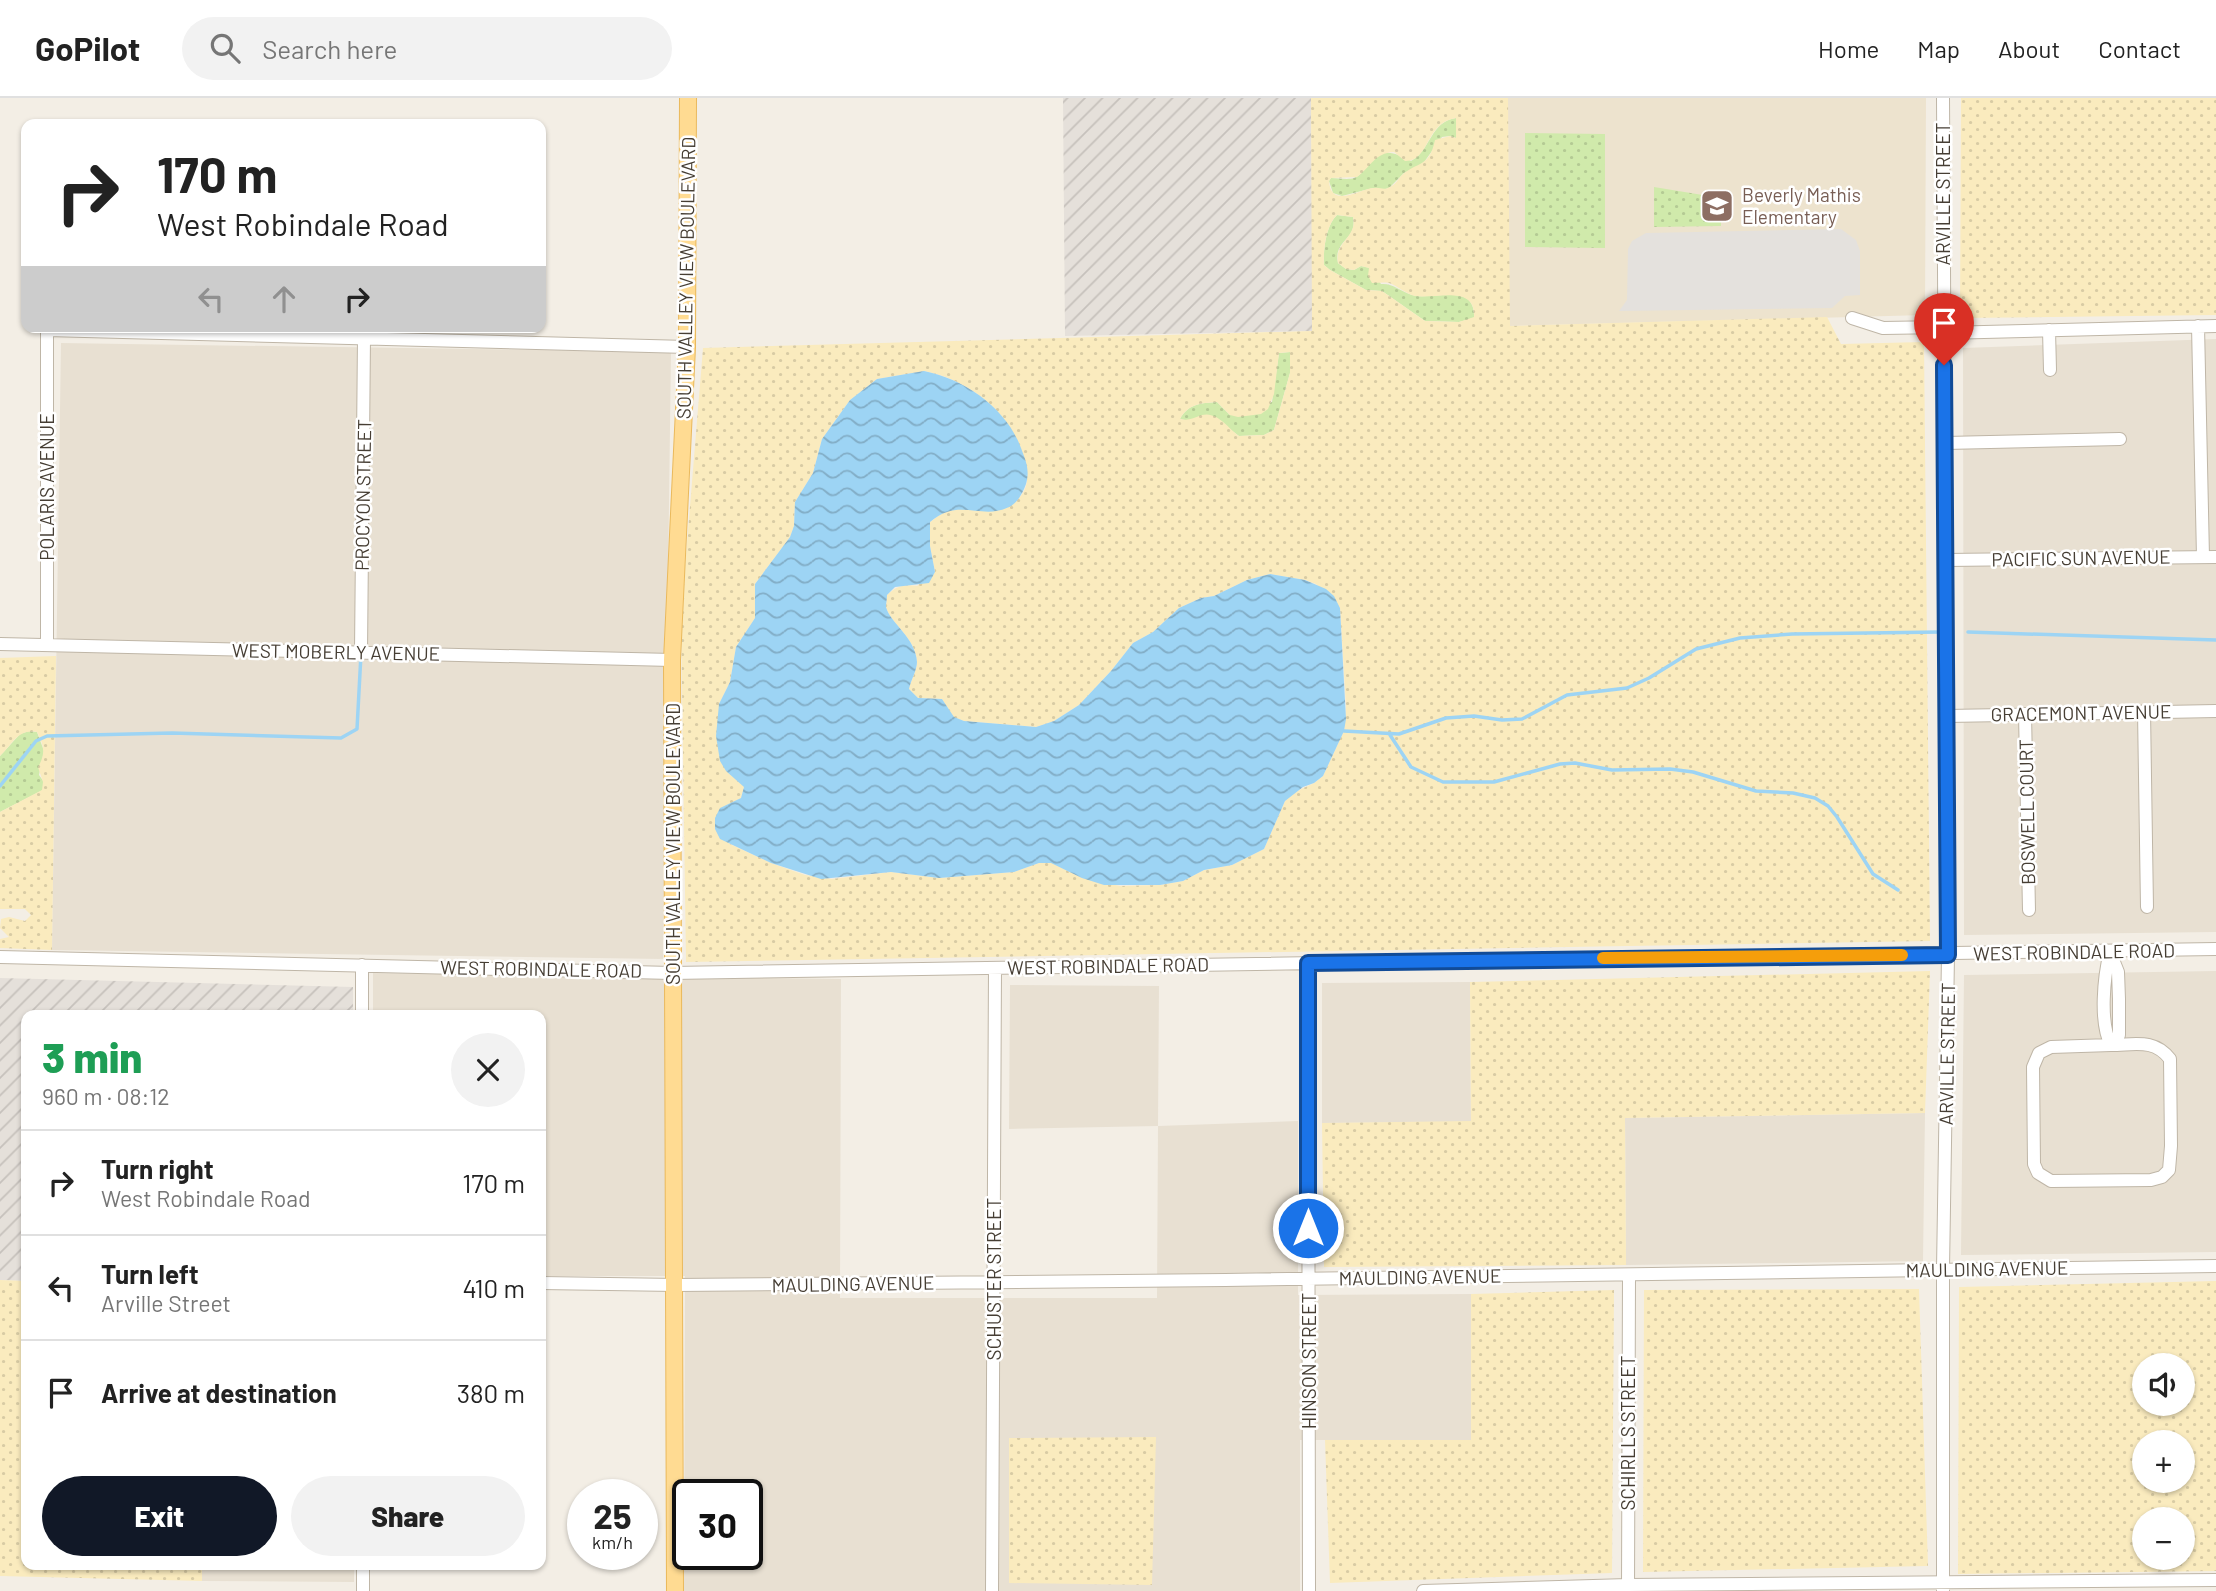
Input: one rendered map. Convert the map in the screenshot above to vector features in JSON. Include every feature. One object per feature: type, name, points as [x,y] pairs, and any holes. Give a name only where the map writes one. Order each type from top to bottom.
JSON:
[{"type":"main road","name":"SOUTH VALLEY VIEW BOULEVARD","points":[[675,1591],[672,660],[687,347],[688,98]]},
{"type":"street","name":"ARVILLE STREET","points":[[1943,98],[1948,955],[1943,1269],[1943,1587]]},
{"type":"street","points":[[1852,318],[1883,328],[1944,330],[2216,326]]},
{"type":"street","points":[[2197,326],[2209,557]]},
{"type":"street","points":[[2049,330],[2050,370]]},
{"type":"street","name":"POLARIS AVENUE","points":[[47,333],[47,645]]},
{"type":"street","name":"POLARIS AVENUE","points":[[183,333],[364,337]]},
{"type":"street","points":[[364,337],[687,347]]},
{"type":"street","name":"PROCYON STREET","points":[[361,652],[364,337]]},
{"type":"street","points":[[1945,443],[2120,439]]},
{"type":"street","name":"PACIFIC SUN AVENUE","points":[[1946,560],[2209,557]]},
{"type":"street","name":"WEST MOBERLY AVENUE","points":[[0,644],[672,660]]},
{"type":"street","points":[[2144,711],[2147,907]]},
{"type":"street","name":"GRACEMONT AVENUE","points":[[1947,716],[2216,711]]},
{"type":"street","name":"BOSWELL COURT","points":[[2025,713],[2029,910]]},
{"type":"street","name":"WEST ROBINDALE ROAD","points":[[0,957],[672,972],[2216,949]]},
{"type":"street","points":[[2110,951],[2118,972],[2119,1035],[2111,1045],[2051,1047],[2039,1053],[2033,1067],[2034,1164],[2038,1173],[2051,1181],[2151,1180],[2162,1177],[2169,1170],[2170,1059],[2163,1049],[2151,1044],[2111,1045]]},
{"type":"street","name":"HINSON STREET","points":[[1308,963],[1309,1591]]},
{"type":"street","points":[[362,965],[362,1010]]},
{"type":"street","name":"SCHUSTER STREET","points":[[992,1591],[995,968]]},
{"type":"street","name":"MAULDING AVENUE","points":[[546,1283],[676,1285],[995,1282],[2216,1266]]},
{"type":"street","name":"SCHIRLLS STREET","points":[[1628,1588],[1629,1275]]},
{"type":"street","points":[[363,1570],[363,1591]]},
{"type":"street","points":[[1423,1591],[1943,1587],[2216,1580]]},
{"type":"shaded area","points":[[1063,98],[1311,98],[1313,331],[1065,336]]},
{"type":"shaded area","name":"Beverly Mathis Elementary","points":[[1508,98],[1926,98],[1925,315],[1509,326]]},
{"type":"shaded area","points":[[1841,229],[1856,240],[1860,251],[1860,295],[1845,296],[1832,308],[1619,311],[1627,300],[1628,249],[1632,241],[1646,233]]},
{"type":"shaded area","points":[[2216,339],[2216,932],[1964,935],[1963,348]]},
{"type":"shaded area","points":[[61,343],[671,352],[663,959],[52,950]]},
{"type":"shaded area","points":[[2216,971],[2216,1252],[1961,1255],[1964,975]]},
{"type":"shaded area","points":[[373,973],[841,979],[840,1298],[1157,1298],[1158,1126],[1298,1121],[1298,1295],[1471,1294],[1471,1440],[1300,1440],[1300,1591],[684,1591],[684,1570],[763,1570],[763,1479],[684,1479],[685,1276],[546,1276],[546,1010],[373,1010]]},
{"type":"shaded area","points":[[0,978],[353,987],[353,1010],[21,1010],[21,1281],[0,1280]]},
{"type":"shaded area","points":[[1470,982],[1471,1122],[1322,1123],[1322,983]]},
{"type":"shaded area","points":[[1010,985],[1159,986],[1158,1126],[1009,1129]]},
{"type":"shaded area","points":[[1925,1113],[1923,1261],[1626,1265],[1625,1118]]},
{"type":"shaded area","points":[[202,1570],[354,1570],[354,1582],[202,1581]]},
{"type":"green space","points":[[1456,118],[1456,138],[1442,137],[1422,165],[1404,173],[1389,188],[1373,188],[1342,196],[1333,193],[1329,181],[1331,178],[1354,178],[1380,154],[1395,154],[1411,161],[1423,150],[1441,125]]},
{"type":"green space","points":[[1525,133],[1605,134],[1605,248],[1525,247]]},
{"type":"green space","points":[[1654,187],[1721,198],[1721,226],[1654,227]]},
{"type":"green space","points":[[1337,215],[1353,217],[1354,225],[1339,249],[1338,263],[1346,269],[1354,270],[1361,266],[1370,268],[1381,284],[1393,286],[1412,295],[1461,296],[1473,307],[1474,318],[1459,322],[1425,321],[1382,291],[1366,290],[1330,270],[1324,265],[1325,245],[1330,225]]},
{"type":"green space","points":[[1290,352],[1290,373],[1274,430],[1264,435],[1239,436],[1231,430],[1180,419],[1191,407],[1200,404],[1217,402],[1230,415],[1272,402],[1279,353]]},
{"type":"green space","points":[[37,732],[44,751],[39,775],[44,782],[43,790],[0,812],[0,756],[20,734]]},
{"type":"sand","points":[[1311,98],[1508,98],[1510,326],[1827,317],[1841,344],[1924,342],[1930,941],[686,962],[681,616],[703,348],[1312,331]],"holes":[[[1456,118],[1456,138],[1450,136],[1435,140],[1426,160],[1402,175],[1392,186],[1341,196],[1331,190],[1331,178],[1357,177],[1373,161],[1387,153],[1394,152],[1405,161],[1413,160],[1424,149],[1438,127]],[[1337,215],[1353,217],[1352,230],[1338,256],[1338,263],[1346,269],[1354,270],[1361,266],[1369,268],[1368,276],[1372,283],[1389,283],[1415,296],[1462,297],[1469,300],[1474,317],[1459,322],[1425,321],[1382,291],[1366,290],[1330,270],[1324,265],[1324,252],[1333,219]],[[1290,352],[1290,373],[1274,430],[1264,435],[1239,436],[1213,415],[1180,419],[1191,407],[1217,402],[1230,415],[1238,417],[1261,414],[1268,409],[1274,394],[1279,353]],[[924,371],[957,382],[999,413],[1018,442],[1025,463],[1025,489],[1010,505],[992,511],[957,509],[941,514],[930,522],[930,546],[935,572],[917,586],[901,586],[887,595],[888,613],[916,653],[917,665],[909,689],[918,698],[942,699],[954,718],[1036,727],[1054,721],[1079,705],[1133,643],[1153,632],[1179,608],[1201,598],[1214,596],[1247,580],[1270,574],[1305,580],[1316,584],[1340,608],[1346,706],[1344,731],[1323,776],[1293,793],[1285,801],[1264,849],[1232,865],[1204,870],[1183,881],[1160,885],[1120,886],[1082,878],[1052,863],[1039,863],[1014,872],[939,878],[891,872],[832,879],[805,875],[771,863],[730,844],[715,829],[719,812],[741,798],[744,787],[719,704],[730,682],[736,647],[755,618],[755,584],[790,537],[794,526],[795,502],[813,473],[822,439],[850,400],[877,379]]]},
{"type":"sand","points":[[1961,98],[2216,98],[2216,315],[1960,318]]},
{"type":"sand","points":[[56,656],[52,950],[0,948],[0,939],[9,937],[0,928],[1,919],[9,917],[25,921],[31,915],[25,909],[0,909],[0,812],[42,790],[43,782],[38,767],[43,750],[37,732],[30,732],[16,738],[0,756],[0,658]]},
{"type":"sand","points":[[1930,971],[1925,1113],[1625,1118],[1626,1265],[1324,1267],[1322,1123],[1471,1121],[1470,982]]},
{"type":"sand","points":[[0,1280],[21,1281],[21,1570],[202,1570],[202,1581],[0,1576]]},
{"type":"sand","points":[[2216,1281],[2216,1571],[1958,1574],[1959,1287]]},
{"type":"sand","points":[[1919,1289],[1928,1566],[1643,1572],[1644,1290]]},
{"type":"sand","points":[[1614,1290],[1612,1573],[1330,1583],[1325,1440],[1471,1440],[1471,1294]]},
{"type":"sand","points":[[1156,1437],[1152,1585],[1009,1583],[1009,1438]]},
{"type":"water","points":[[924,371],[969,389],[995,409],[1014,434],[1028,474],[1022,493],[1011,506],[990,512],[951,511],[930,522],[930,546],[935,572],[929,583],[895,587],[887,595],[888,613],[916,653],[917,665],[909,689],[918,698],[942,699],[954,717],[964,721],[1036,727],[1054,721],[1079,705],[1133,643],[1153,632],[1179,608],[1201,598],[1214,596],[1247,580],[1270,574],[1305,580],[1326,589],[1334,596],[1340,608],[1346,719],[1344,731],[1323,776],[1285,801],[1264,849],[1232,865],[1204,870],[1183,881],[1160,885],[1104,885],[1051,863],[1039,863],[1014,872],[939,878],[891,872],[821,879],[771,863],[720,839],[715,829],[715,818],[720,808],[741,798],[744,787],[726,771],[720,761],[716,736],[719,704],[730,682],[736,647],[755,618],[755,584],[790,537],[794,526],[795,502],[813,473],[822,439],[850,400],[877,379]]},
{"type":"waterway","points":[[1344,731],[1399,734],[1446,718],[1474,716],[1502,720],[1522,719],[1567,695],[1627,688],[1649,678],[1696,649],[1740,638],[1792,634],[1941,632]]},
{"type":"waterway","points":[[1968,632],[2216,640]]},
{"type":"waterway","points":[[0,786],[36,741],[47,736],[172,733],[341,738],[357,729],[361,654]]},
{"type":"waterway","points":[[1390,735],[1411,767],[1443,782],[1494,782],[1560,764],[1575,763],[1612,770],[1670,769],[1693,772],[1756,791],[1793,793],[1815,798],[1828,806],[1837,817],[1873,874],[1898,890]]},
{"type":"slow traffic","points":[[1603,958],[1902,955]]},
{"type":"place","name":"Beverly Mathis Elementary","points":[[1717,206]]},
{"type":"route","points":[[1308,1228],[1308,963],[1948,955],[1944,365]]}]
